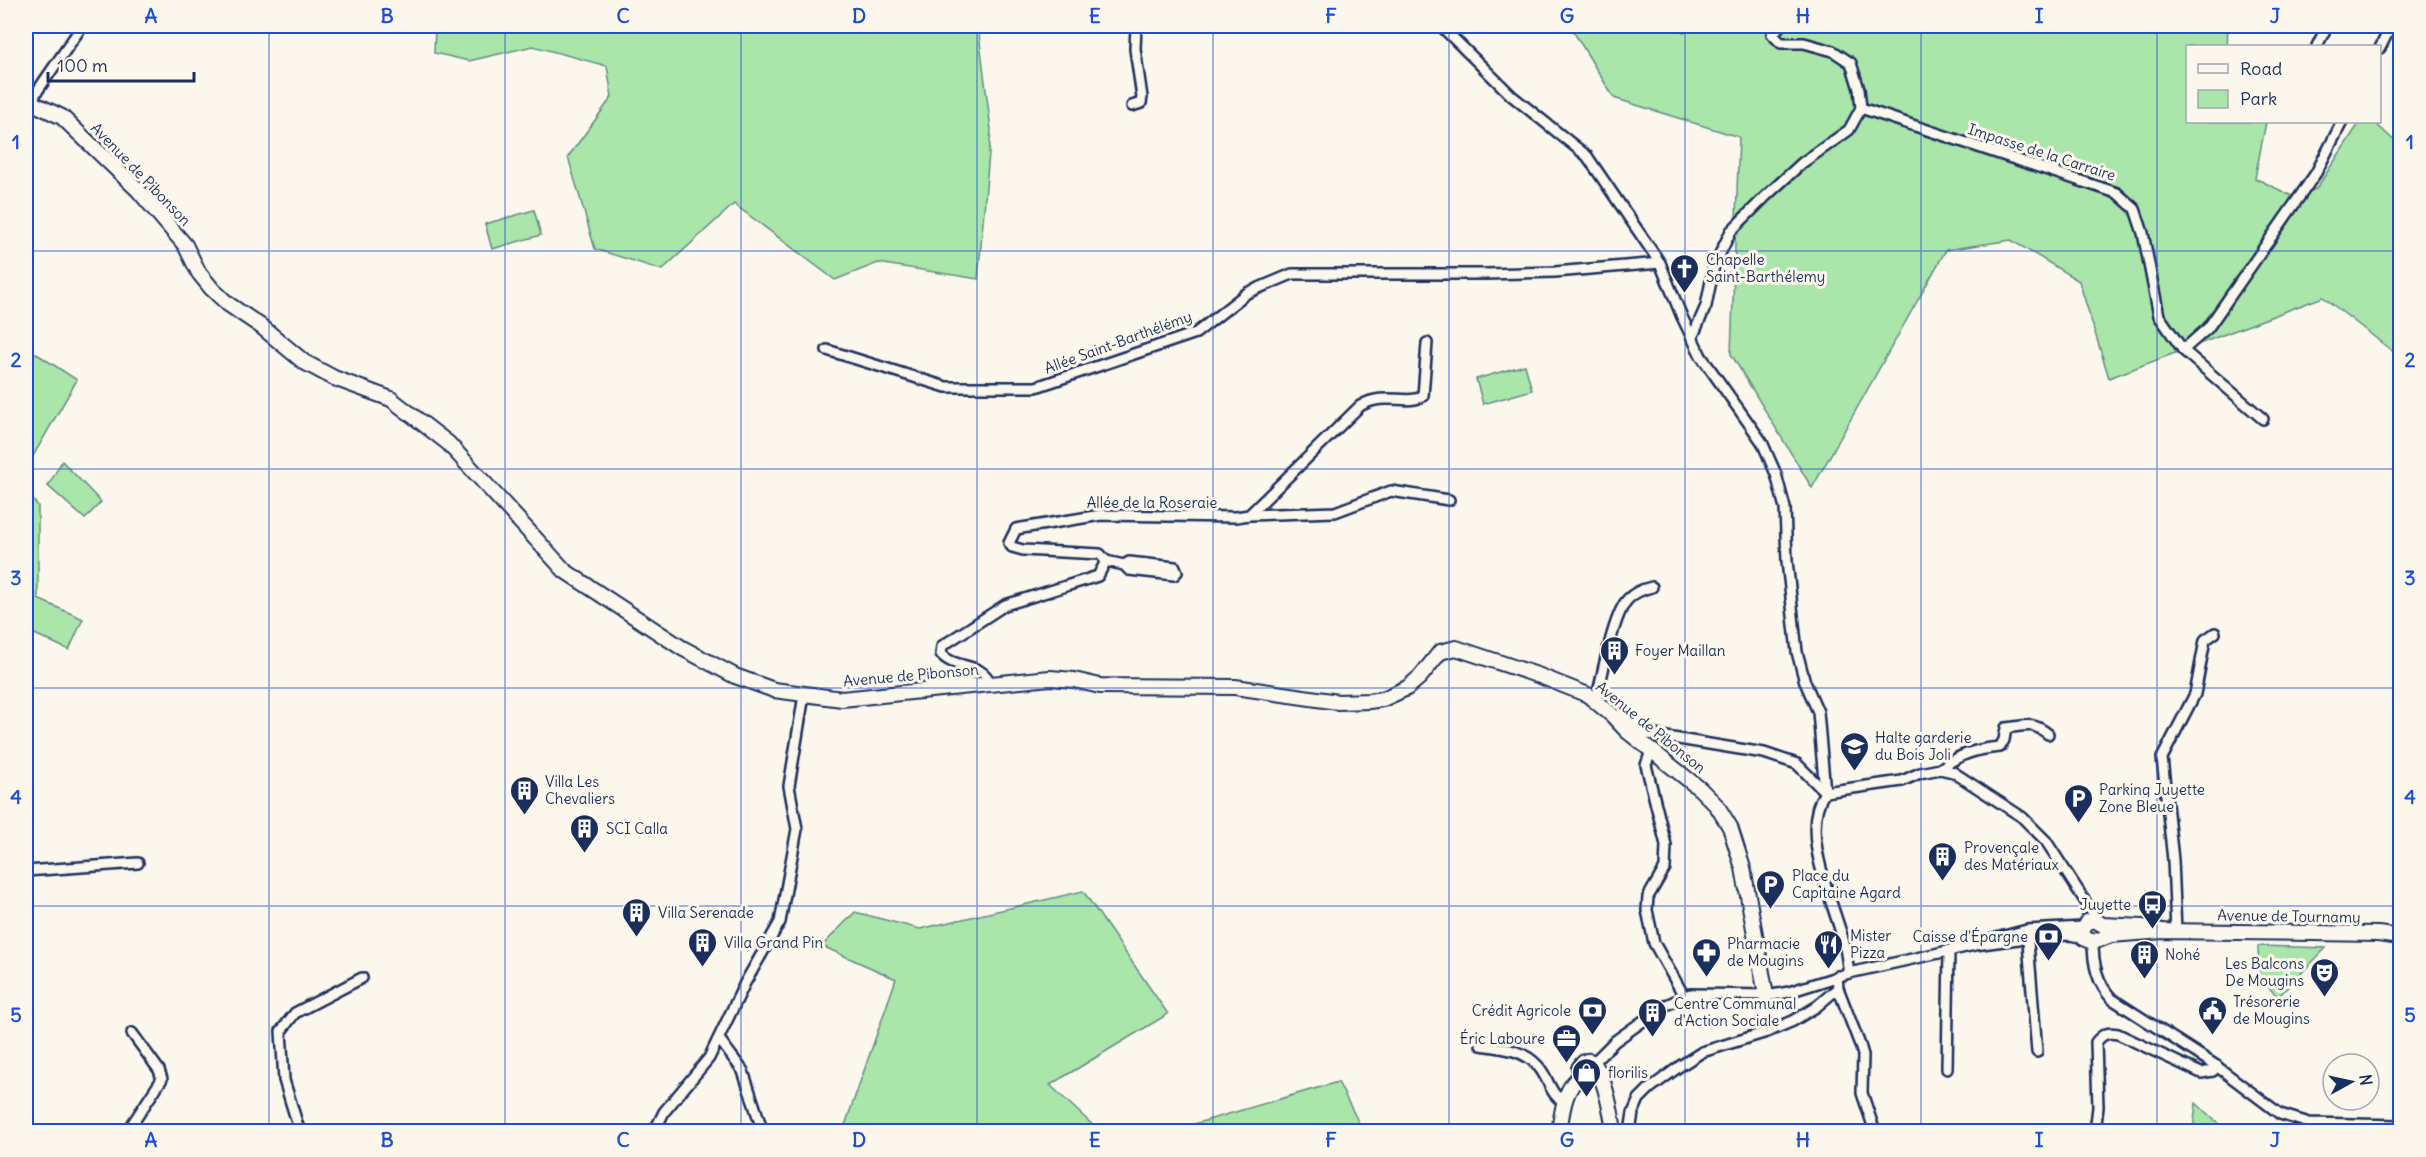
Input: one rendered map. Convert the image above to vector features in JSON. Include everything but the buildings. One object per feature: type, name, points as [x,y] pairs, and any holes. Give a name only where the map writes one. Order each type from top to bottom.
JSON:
[{"type":"street","points":[[27,106],[82,26]]},
{"type":"street","points":[[1132,106],[1141,103],[1142,97],[1137,69],[1136,26]]},
{"type":"street","points":[[1441,26],[1512,96],[1587,156],[1660,263],[1701,356],[1762,442],[1776,474],[1785,508],[1787,561],[1797,652],[1805,682],[1818,712],[1825,792],[1818,803],[1815,817],[1819,866],[1843,938],[1849,973]]},
{"type":"street","points":[[1692,338],[1706,306],[1714,266],[1731,231],[1802,163],[1849,130],[1861,108],[1859,89],[1851,63],[1833,51],[1814,45],[1781,43],[1772,34],[1780,26]]},
{"type":"street","points":[[2318,45],[2327,26]]},
{"type":"street","points":[[2381,45],[2391,26]]},
{"type":"street","name":"Avenue de Pibonson","points":[[27,106],[62,117],[138,190],[185,245],[199,273],[228,304],[262,327],[304,362],[334,378],[391,399],[448,443],[565,571],[682,648],[735,676],[774,690],[842,699],[1050,678],[1074,680],[1100,686],[1235,687],[1338,702],[1369,701],[1383,699],[1407,688],[1420,677],[1440,652],[1456,648],[1588,695],[1651,751],[1700,789],[1717,806],[1730,827],[1743,868],[1766,995]]},
{"type":"street","name":"Impasse de la Carraire","points":[[1861,108],[2117,193],[2135,208],[2143,233],[2159,316],[2183,350],[2264,418]]},
{"type":"street","points":[[2183,350],[2208,328],[2303,192],[2316,173],[2341,123]]},
{"type":"street","name":"Allée Saint-Barthélémy","points":[[827,350],[946,387],[1036,387],[1196,333],[1247,293],[1292,274],[1555,272],[1660,263]]},
{"type":"street","points":[[1250,515],[1360,406],[1371,399],[1382,397],[1417,399],[1423,396],[1427,343]]},
{"type":"street","points":[[1250,515],[1335,512],[1391,491],[1449,500]]},
{"type":"street","name":"Allée de la Roseraie","points":[[1106,561],[1100,554],[1023,550],[1012,547],[1009,543],[1016,529],[1101,514],[1236,517],[1250,515]]},
{"type":"street","points":[[991,685],[988,675],[982,671],[946,660],[941,654],[942,646],[1005,604],[1098,576],[1106,561],[1124,565],[1129,570],[1174,575],[1177,572],[1175,567],[1129,562],[1124,565]]},
{"type":"street","points":[[1596,701],[1616,627],[1626,600],[1652,586]]},
{"type":"street","points":[[2170,931],[2167,803],[2162,758],[2195,694],[2205,640],[2215,633]]},
{"type":"street","points":[[654,1131],[664,1112],[709,1058],[745,982],[780,922],[797,829],[789,786],[804,695]]},
{"type":"street","points":[[1612,715],[1621,715],[1639,729],[1658,737],[1764,753],[1797,764],[1825,792]]},
{"type":"street","points":[[1940,769],[1955,757],[1976,749],[2000,747],[2006,728],[2032,725],[2038,726],[2048,735]]},
{"type":"street","points":[[1651,751],[1646,765],[1666,845],[1665,868],[1648,897],[1647,910],[1654,943],[1684,996]]},
{"type":"street","points":[[1825,792],[1902,782],[1920,773],[1940,769],[1953,772],[2022,817],[2046,841],[2084,897],[2093,930],[2098,977],[2102,988],[2112,999],[2217,1066],[2280,1114],[2309,1123],[2400,1125],[2400,1131]]},
{"type":"street","points":[[26,872],[138,863]]},
{"type":"street","name":"Avenue de Tournamy","points":[[1590,1072],[1615,1041],[1664,1006],[1684,996],[1698,994],[1766,995],[1789,992],[1849,973],[2027,934],[2070,935],[2093,930],[2367,934],[2400,937]]},
{"type":"street","points":[[2027,934],[2037,1052]]},
{"type":"street","points":[[1947,1069],[1949,950]]},
{"type":"street","points":[[1837,976],[1838,988],[1863,1055],[1862,1093],[1875,1131]]},
{"type":"street","points":[[292,1131],[298,1126],[284,1080],[281,1031],[296,1013],[362,978]]},
{"type":"street","points":[[1630,1131],[1633,1113],[1639,1099],[1648,1089],[1680,1066],[1702,1052],[1767,1032],[1793,1021],[1816,1007],[1838,988]]},
{"type":"street","points":[[127,1131],[162,1079],[159,1070],[132,1033]]},
{"type":"street","points":[[2095,1131],[2098,1107],[2096,1042],[2101,1036],[2109,1033],[2118,1034],[2201,1073],[2212,1071],[2217,1066]]},
{"type":"street","points":[[719,1039],[743,1071],[763,1131]]},
{"type":"street","points":[[1481,1045],[1515,1050],[1538,1065],[1554,1096],[1565,1103]]},
{"type":"street","points":[[1559,1131],[1572,1083],[1590,1072],[1607,1095],[1614,1131]]},
{"type":"green space","points":[[435,26],[978,26],[991,130],[978,279],[878,263],[835,280],[734,204],[662,270],[595,249],[568,157],[612,97],[607,66],[533,46],[469,61],[434,53]]},
{"type":"green space","points":[[1570,26],[1667,26],[1684,32],[1709,26],[2228,26],[2227,45],[2186,45],[2186,123],[2266,123],[2255,178],[2292,196],[2316,189],[2359,123],[2375,123],[2400,146],[2400,357],[2323,297],[2109,378],[2079,281],[2011,240],[1946,250],[1812,488],[1731,354],[1739,137],[1614,98]]},
{"type":"green space","points":[[534,210],[541,235],[492,249],[485,224]]},
{"type":"green space","points":[[26,347],[77,380],[33,456],[26,481]]},
{"type":"green space","points":[[1525,365],[1532,390],[1483,404],[1476,379]]},
{"type":"green space","points":[[62,461],[101,502],[85,519],[48,486]]},
{"type":"green space","points":[[26,491],[38,506],[38,599],[83,619],[69,650],[26,630]]},
{"type":"green space","points":[[1083,891],[1168,1014],[1050,1085],[1099,1131],[843,1131],[896,979],[822,946],[855,912],[920,929]]},
{"type":"green space","points":[[2258,946],[2326,948],[2278,997],[2259,978]]},
{"type":"green space","points":[[1338,1082],[1363,1131],[1170,1131]]},
{"type":"green space","points":[[2196,1103],[2226,1131],[2193,1131]]},
{"type":"place","name":"Chapelle Saint-Barthélemy","points":[[1685,294]]},
{"type":"place","name":"Foyer Maillan","points":[[1614,676]]},
{"type":"place","name":"Halte garderie du Bois Joli","points":[[1854,772]]},
{"type":"place","name":"Villa Les Chevaliers","points":[[524,816]]},
{"type":"place","name":"Parking Juyette Zone Bleue","points":[[2078,824]]},
{"type":"place","name":"SCI Calla","points":[[585,854]]},
{"type":"place","name":"Provençale des Matériaux","points":[[1943,882]]},
{"type":"place","name":"Place du Capitaine Agard","points":[[1771,910]]},
{"type":"place","name":"Juyette","points":[[2152,930]]},
{"type":"place","name":"Villa Serenade","points":[[637,938]]},
{"type":"place","name":"Caisse d'Épargne","points":[[2049,962]]},
{"type":"place","name":"Villa Grand Pin","points":[[703,968]]},
{"type":"place","name":"Mister Pizza","points":[[1829,970]]},
{"type":"place","name":"Pharmacie de Mougins","points":[[1706,978]]},
{"type":"place","name":"Nohé","points":[[2144,980]]},
{"type":"place","name":"Les Balcons De Mougins","points":[[2325,998]]},
{"type":"place","name":"Crédit Agricole","points":[[1592,1036]]},
{"type":"place","name":"Trésorerie de Mougins","points":[[2212,1036]]},
{"type":"place","name":"Centre Communal d'Action Sociale","points":[[1653,1038]]},
{"type":"place","name":"Éric Laboure","points":[[1566,1064]]},
{"type":"place","name":"florilis","points":[[1587,1098]]}]
